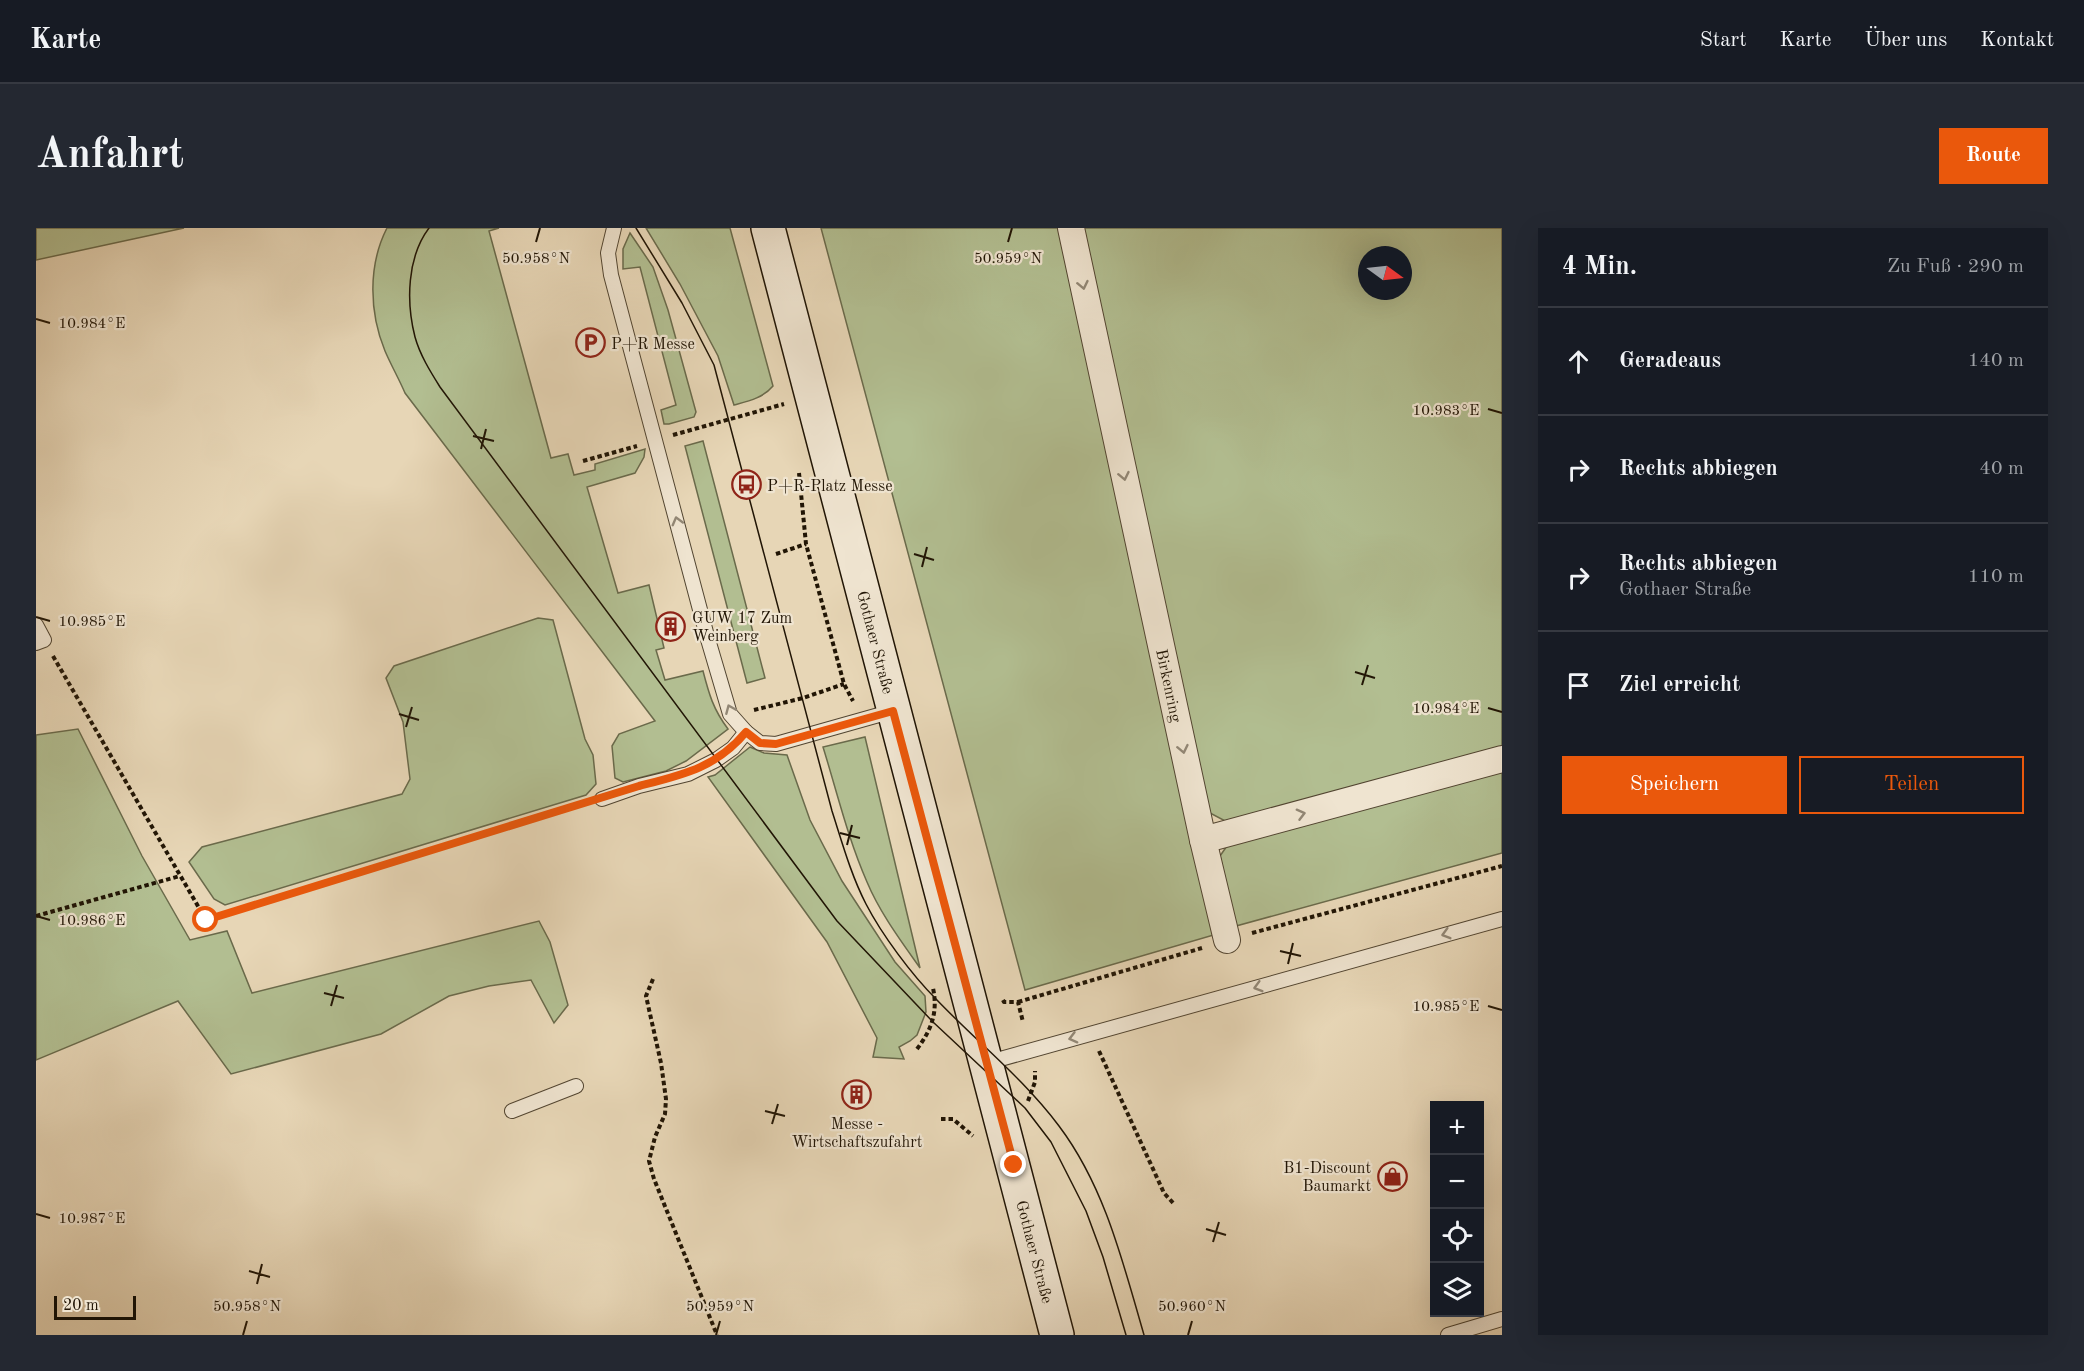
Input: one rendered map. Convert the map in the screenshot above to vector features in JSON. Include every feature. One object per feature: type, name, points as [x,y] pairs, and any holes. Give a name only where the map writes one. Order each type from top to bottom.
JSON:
[{"type":"main road","name":"Gothaer Straße","points":[[768,228],[1057,1335]]},
{"type":"street","name":"Birkenring","points":[[1071,228],[1203,840],[1227,940]]},
{"type":"street","points":[[1203,840],[1502,759]]},
{"type":"lane","points":[[614,228],[608,253],[610,275],[730,714],[746,732],[760,743],[776,744],[893,711]]},
{"type":"lane","points":[[36,625],[40,642]]},
{"type":"lane","points":[[602,799],[639,786],[688,774],[716,760],[733,748],[746,732]]},
{"type":"lane","points":[[986,1063],[1502,919]]},
{"type":"lane","points":[[512,1111],[576,1086]]},
{"type":"lane","points":[[1448,1335],[1502,1319]]},
{"type":"path","points":[[583,461],[784,404]]},
{"type":"path","points":[[776,554],[806,544]]},
{"type":"path","points":[[40,642],[206,920],[602,799]]},
{"type":"path","points":[[749,705],[753,711],[844,684]]},
{"type":"path","points":[[1018,1002],[1227,940],[1502,866]]},
{"type":"path","points":[[36,916],[180,876]]},
{"type":"path","points":[[653,979],[646,996],[661,1063],[666,1099],[665,1114],[655,1137],[650,1161],[654,1179],[717,1335]]},
{"type":"path","points":[[1089,1054],[1100,1051],[1164,1193],[1175,1205]]},
{"type":"green space","points":[[36,228],[184,228],[36,260]]},
{"type":"green space","points":[[387,228],[499,228],[489,231],[551,458],[568,454],[574,475],[595,470],[595,464],[645,449],[644,457],[635,473],[587,487],[618,593],[649,585],[664,648],[656,650],[665,680],[703,671],[712,701],[728,729],[686,761],[666,771],[623,782],[615,778],[612,746],[619,734],[655,721],[405,393],[385,351],[374,305],[376,257]]},
{"type":"green space","points":[[646,228],[730,228],[773,386],[765,393],[734,405],[718,356],[680,284]]},
{"type":"green space","points":[[821,228],[1060,228],[1217,934],[1025,990]]},
{"type":"green space","points":[[1080,228],[1502,228],[1502,746],[1227,822],[1210,813]]},
{"type":"green space","points":[[630,233],[653,267],[668,310],[696,412],[694,417],[669,424],[664,424],[661,410],[676,405],[640,267],[623,269],[623,249]]},
{"type":"green space","points":[[703,441],[765,678],[747,683],[685,446]]},
{"type":"green space","points":[[538,618],[553,620],[585,739],[593,755],[596,784],[586,795],[225,905],[214,899],[189,862],[202,847],[402,794],[410,779],[403,722],[386,678],[394,666]]},
{"type":"green space","points":[[78,729],[142,856],[190,940],[227,931],[252,993],[539,921],[550,942],[568,1005],[554,1023],[531,980],[489,986],[449,996],[381,1034],[231,1074],[178,1001],[36,1060],[36,735]]},
{"type":"green space","points":[[865,737],[920,968],[884,916],[867,882],[848,832],[823,747]]},
{"type":"green space","points":[[750,747],[764,753],[787,755],[810,820],[842,881],[895,962],[925,996],[926,1012],[917,1035],[899,1047],[904,1059],[873,1057],[877,1038],[827,942],[708,777],[715,775]]},
{"type":"green space","points":[[1502,769],[1502,853],[1236,926],[1220,856],[1229,843]]},
{"type":"tram line","points":[[429,228],[416,252],[410,280],[410,309],[417,344],[440,387],[837,921],[933,1022],[1025,1108],[1051,1142],[1086,1211],[1103,1257],[1126,1335]]},
{"type":"tram line","points":[[636,228],[682,303],[714,365],[832,811],[861,893],[880,929],[917,978],[1030,1092],[1059,1126],[1075,1150],[1089,1174],[1111,1226],[1144,1335]]},
{"type":"place","name":"P+R Messe","points":[[590,343]]},
{"type":"place","name":"P+R-Platz Messe","points":[[746,485]]},
{"type":"place","name":"GUW 17 Zum Weinberg","points":[[671,626]]},
{"type":"place","name":"Messe - Wirtschaftszufahrt","points":[[857,1095]]},
{"type":"place","name":"B1-Discount Baumarkt","points":[[1392,1176]]},
{"type":"route","points":[[206,920],[639,786],[688,774],[716,760],[733,748],[746,732],[760,743],[776,744],[893,711],[1014,1165]]}]
